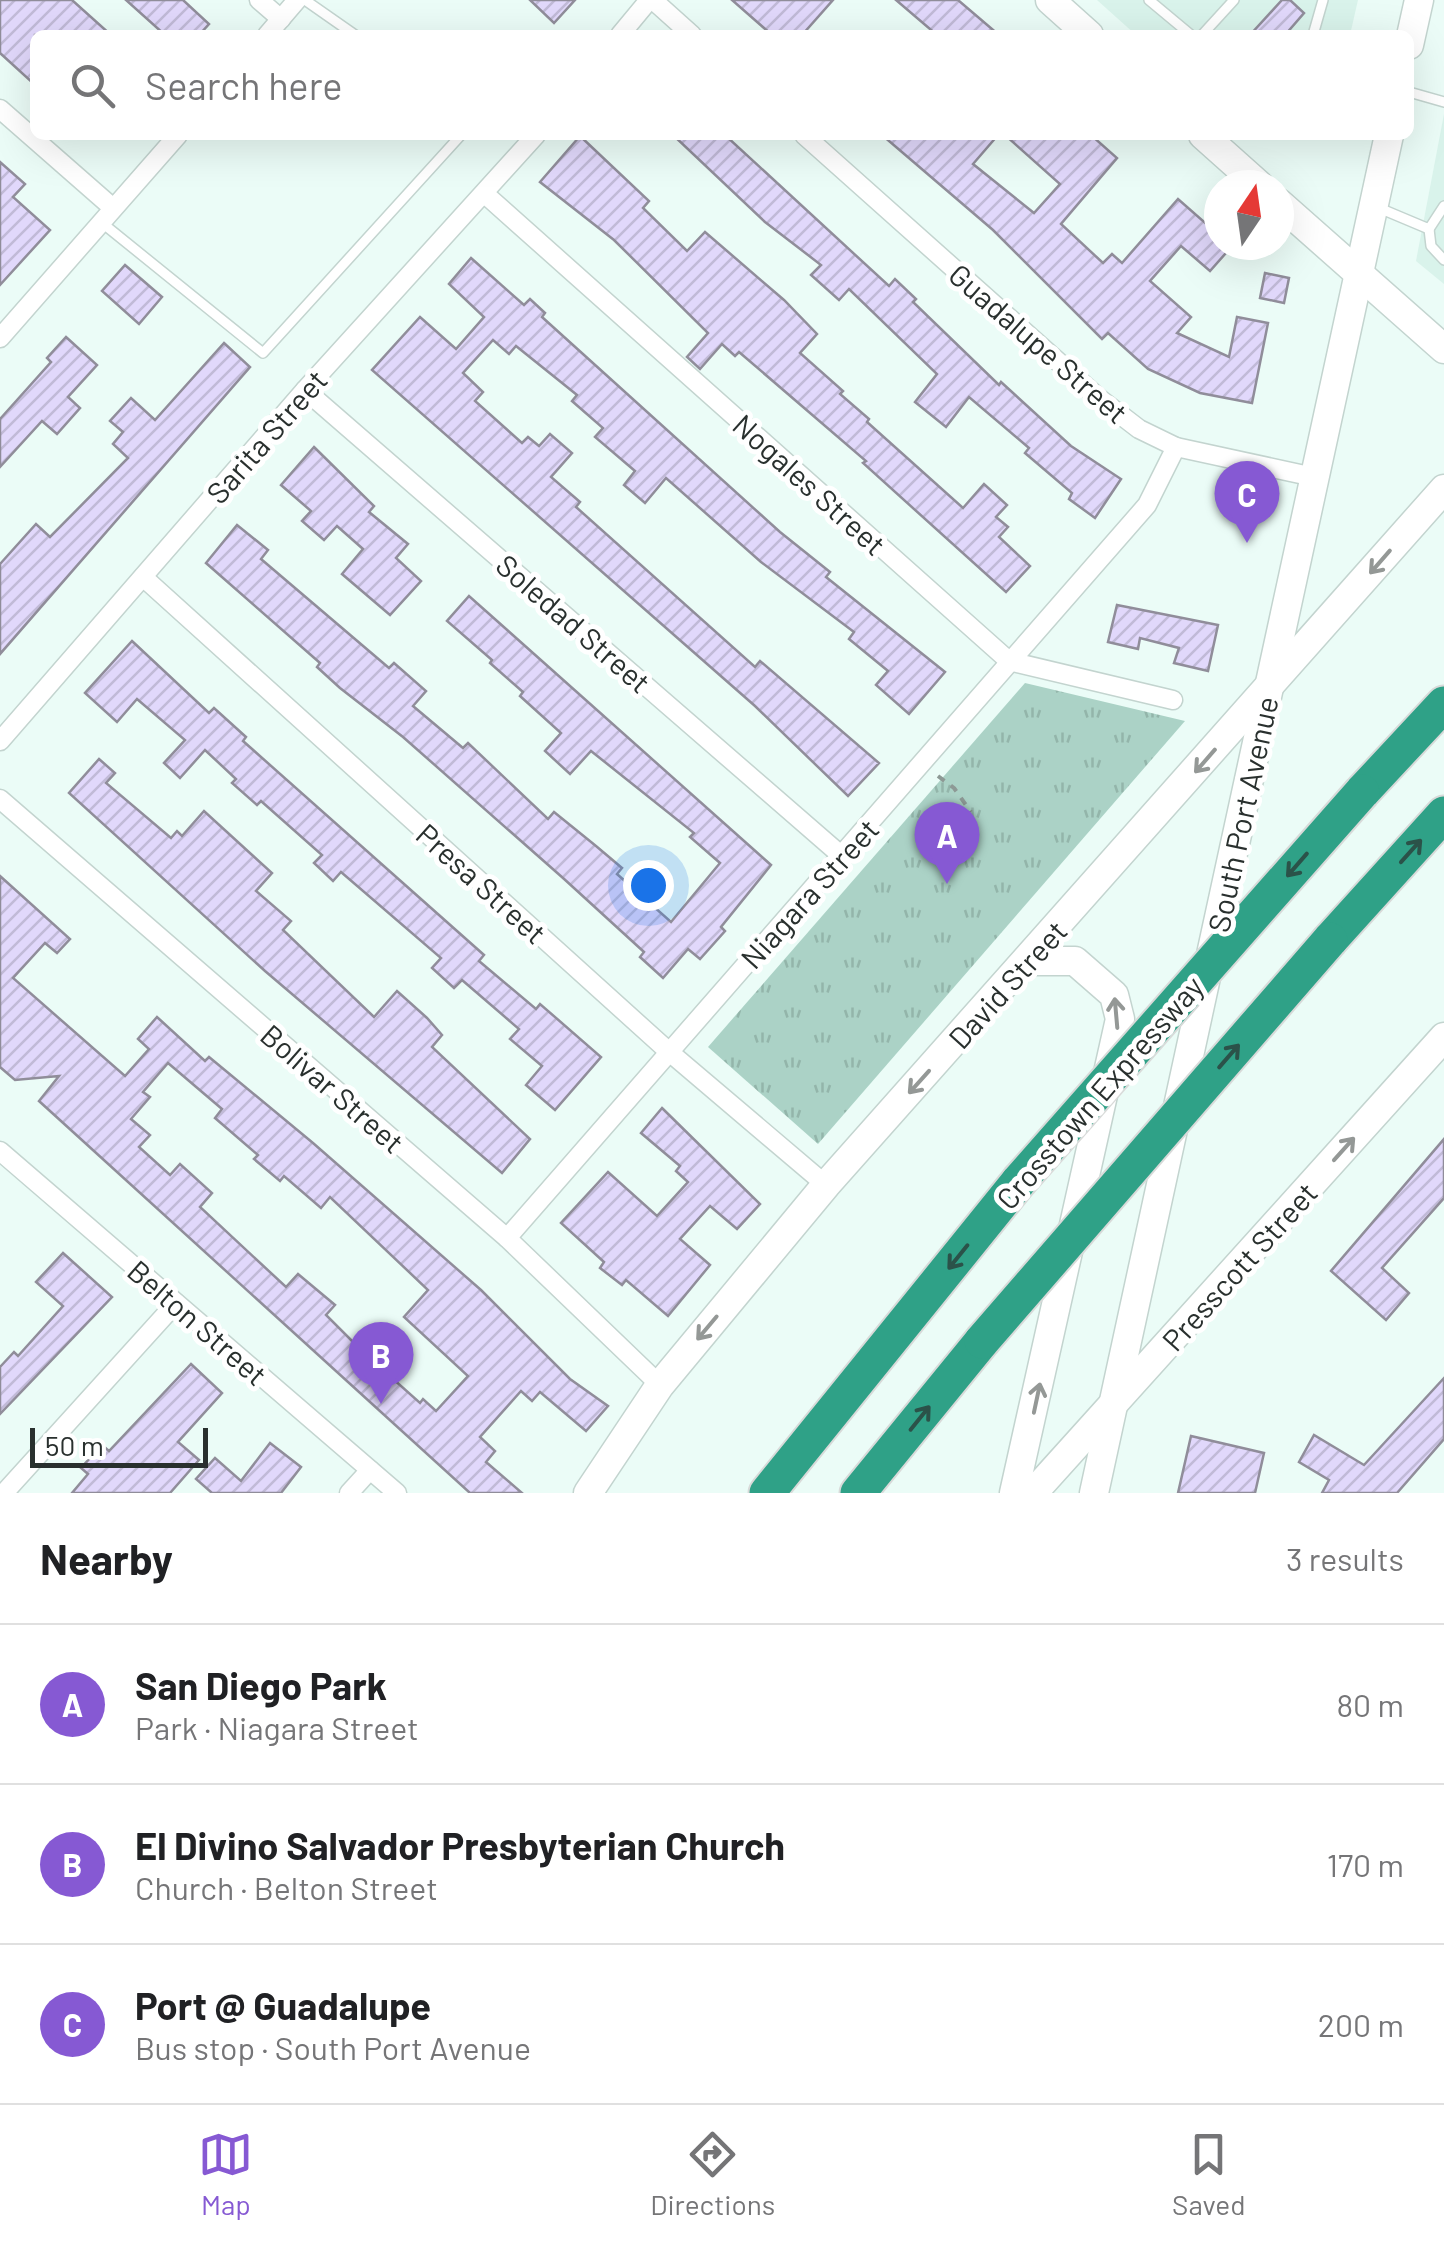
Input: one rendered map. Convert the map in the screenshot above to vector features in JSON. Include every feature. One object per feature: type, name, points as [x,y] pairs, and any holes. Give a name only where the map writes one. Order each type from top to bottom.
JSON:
[{"type":"highway","name":"Crosstown Expressway","points":[[767,1493],[1019,1181],[1444,704]]},
{"type":"highway","points":[[858,1493],[982,1341],[1444,814]]},
{"type":"main road","points":[[1050,0],[1084,30]]},
{"type":"main road","points":[[1412,30],[1419,0]]},
{"type":"main road","points":[[1217,140],[1245,170]]},
{"type":"main road","name":"South Port Avenue","points":[[1094,1493],[1388,140]]},
{"type":"main road","points":[[1294,216],[1359,274],[1440,337]]},
{"type":"main road","name":"David Street","points":[[588,1493],[660,1384],[826,1185],[1444,489]]},
{"type":"main road","points":[[1014,1493],[1120,1019],[1114,995],[1075,961],[1028,961]]},
{"type":"main road","name":"Presscott Street","points":[[1033,1493],[1444,1037]]},
{"type":"street","points":[[259,0],[280,19]]},
{"type":"street","points":[[271,30],[296,0]]},
{"type":"street","points":[[624,30],[651,0],[686,30]]},
{"type":"street","points":[[0,109],[30,139]]},
{"type":"street","points":[[31,140],[107,215]]},
{"type":"street","points":[[0,338],[174,140]]},
{"type":"street","name":"Sarita Street","points":[[0,741],[304,390],[486,195],[532,140]]},
{"type":"street","name":"Guadalupe Street","points":[[810,140],[1100,399],[1139,429],[1176,447],[1314,477]]},
{"type":"street","name":"Nogales Street","points":[[486,195],[1009,661],[1173,700]]},
{"type":"street","name":"Soledad Street","points":[[304,390],[843,857]]},
{"type":"street","name":"Niagara Street","points":[[507,1238],[667,1050],[843,857],[1147,505],[1176,447]]},
{"type":"street","name":"Presa Street","points":[[142,577],[667,1050],[826,1185]]},
{"type":"street","name":"Bolivar Street","points":[[0,799],[507,1238],[660,1384]]},
{"type":"street","name":"Belton Street","points":[[0,1151],[397,1493]]},
{"type":"street","points":[[4,1493],[176,1302]]},
{"type":"street","points":[[349,1493],[370,1470]]},
{"type":"lane","points":[[305,0],[349,30]]},
{"type":"lane","points":[[1150,0],[1185,30]]},
{"type":"lane","points":[[1207,30],[1234,0]]},
{"type":"lane","points":[[1315,30],[1324,0]]},
{"type":"lane","points":[[1414,93],[1444,102]]},
{"type":"lane","points":[[107,215],[263,353],[455,140]]},
{"type":"lane","points":[[1374,206],[1430,229]]},
{"type":"lane","points":[[1444,206],[1430,229],[1431,246],[1444,260]]},
{"type":"path","points":[[922,764],[954,788],[971,812]]},
{"type":"shaded area","points":[[1097,0],[1358,0],[1351,30],[1130,30]]},
{"type":"shaded area","points":[[1444,114],[1444,284],[1416,261]]},
{"type":"green space","points":[[1025,683],[1185,721],[818,1144],[708,1047]]},
{"type":"building","points":[[0,0],[72,0],[105,30],[30,30],[30,80],[0,53]]},
{"type":"building","points":[[126,0],[183,0],[209,24],[204,30],[159,30]]},
{"type":"building","points":[[530,0],[575,0],[554,23]]},
{"type":"building","points":[[732,0],[833,0],[806,30],[766,30]]},
{"type":"building","points":[[896,0],[958,0],[993,30],[931,30]]},
{"type":"building","points":[[1282,0],[1290,0],[1304,13],[1289,30],[1255,30]]},
{"type":"building","points":[[577,140],[584,140],[649,201],[643,208],[687,251],[705,232],[817,334],[800,353],[843,391],[840,394],[869,419],[867,422],[963,508],[984,484],[1007,505],[996,517],[1008,527],[999,537],[1030,566],[1006,592],[863,463],[866,461],[739,352],[735,356],[722,344],[700,369],[687,357],[708,333],[614,240],[540,182]]},
{"type":"building","points":[[678,140],[730,140],[889,286],[895,279],[916,299],[913,302],[999,385],[1001,382],[1071,446],[1121,479],[1095,518],[1069,499],[1072,493],[1025,453],[1029,448],[969,397],[946,427],[915,402],[937,374],[849,289],[839,300],[811,275],[821,265],[765,222]]},
{"type":"building","points":[[888,140],[994,140],[973,164],[1034,213],[1060,184],[1011,140],[1097,140],[1117,158],[1061,224],[1103,263],[1112,254],[1122,263],[1178,199],[1204,222],[1204,260],[1220,260],[1210,271],[1181,246],[1150,281],[1191,317],[1177,333],[1229,357],[1237,317],[1268,323],[1252,403],[1200,393],[1148,369],[1108,333],[1102,339],[993,230]]},
{"type":"building","points":[[0,162],[25,184],[13,197],[50,230],[0,285]]},
{"type":"building","points":[[471,258],[524,305],[530,299],[545,313],[542,317],[780,532],[830,572],[826,577],[945,672],[909,714],[876,685],[888,671],[849,639],[854,632],[761,562],[666,478],[645,503],[624,485],[635,471],[595,437],[603,428],[572,401],[577,395],[516,346],[509,354],[493,340],[463,373],[483,392],[475,401],[522,443],[528,437],[539,446],[550,434],[572,453],[551,477],[580,502],[576,507],[755,667],[760,661],[879,763],[848,796],[755,706],[372,370],[420,317],[456,349],[484,317],[449,284]]},
{"type":"building","points":[[125,265],[162,297],[139,324],[102,291]]},
{"type":"building","points":[[1265,273],[1289,278],[1284,303],[1260,298]]},
{"type":"building","points":[[66,337],[97,365],[68,397],[80,408],[57,434],[42,421],[0,467],[0,419],[51,362],[47,358]]},
{"type":"building","points":[[224,343],[250,367],[0,654],[0,564],[36,524],[50,537],[128,458],[113,444],[123,432],[110,421],[131,398],[155,420]]},
{"type":"building","points":[[314,447],[374,506],[369,512],[408,544],[396,558],[421,581],[390,615],[342,574],[363,549],[337,526],[324,540],[302,521],[311,511],[281,485]]},
{"type":"building","points":[[237,525],[268,550],[261,559],[389,668],[394,663],[426,691],[413,706],[463,748],[468,743],[548,819],[554,812],[596,846],[622,868],[617,874],[671,922],[720,863],[690,837],[694,833],[591,751],[570,774],[545,751],[561,733],[520,696],[523,692],[490,663],[492,660],[447,621],[469,596],[771,865],[721,927],[725,931],[700,959],[688,949],[663,978],[640,957],[644,952],[563,878],[403,737],[340,688],[317,667],[320,663],[206,563]]},
{"type":"building","points":[[1117,605],[1218,625],[1208,671],[1174,663],[1179,648],[1140,638],[1138,649],[1108,642]]},
{"type":"building","points":[[132,641],[209,713],[214,708],[246,737],[243,741],[484,955],[479,961],[536,1009],[540,1004],[601,1057],[555,1110],[526,1085],[542,1066],[510,1039],[519,1029],[462,980],[454,988],[432,968],[441,958],[341,872],[333,881],[314,863],[322,855],[261,801],[257,805],[232,783],[236,779],[205,750],[180,778],[164,763],[185,740],[137,699],[117,722],[85,693]]},
{"type":"building","points":[[99,759],[115,773],[106,783],[171,838],[177,831],[182,836],[204,811],[272,873],[256,891],[291,921],[283,930],[374,1017],[397,991],[427,1018],[442,1035],[432,1047],[530,1139],[502,1173],[265,971],[69,793]]},
{"type":"building","points":[[0,876],[70,939],[57,953],[45,943],[13,978],[125,1076],[149,1049],[138,1039],[157,1017],[205,1061],[209,1057],[313,1143],[481,1290],[570,1379],[608,1406],[586,1431],[540,1392],[532,1401],[521,1391],[480,1437],[495,1451],[486,1462],[522,1493],[470,1493],[39,1101],[59,1076],[15,1080],[0,1067]],"holes":[[[168,1063],[222,1109],[215,1118],[258,1155],[254,1159],[280,1181],[284,1176],[321,1208],[330,1197],[428,1290],[404,1317],[468,1376],[436,1411],[423,1399],[420,1403],[326,1315],[335,1305],[298,1274],[286,1287],[200,1207],[212,1193],[180,1164],[170,1175],[139,1147],[150,1135],[131,1119],[150,1097],[143,1092]]]},
{"type":"building","points":[[662,1108],[760,1204],[737,1229],[710,1206],[680,1239],[710,1265],[668,1316],[626,1280],[622,1285],[600,1268],[604,1262],[561,1223],[608,1172],[657,1216],[688,1182],[676,1171],[680,1166],[641,1133]]},
{"type":"building","points":[[1444,1139],[1444,1198],[1382,1268],[1409,1293],[1386,1320],[1331,1271]]},
{"type":"building","points":[[63,1253],[112,1297],[0,1414],[0,1367],[14,1352],[18,1356],[63,1306],[36,1282]]},
{"type":"building","points":[[191,1364],[222,1393],[178,1442],[199,1460],[170,1493],[72,1493],[88,1474],[81,1468],[102,1445],[109,1451]]},
{"type":"building","points":[[1444,1378],[1444,1439],[1397,1493],[1322,1493],[1329,1480],[1299,1462],[1314,1435],[1364,1465]]},
{"type":"building","points":[[1191,1436],[1264,1453],[1255,1493],[1178,1493]]},
{"type":"building","points":[[270,1443],[301,1467],[281,1493],[212,1493],[196,1479],[215,1458],[241,1481]]},
{"type":"place","name":"Port @ Guadalupe","points":[[1247,543]]},
{"type":"place","name":"San Diego Park","points":[[947,884]]},
{"type":"place","name":"El Divino Salvador Presbyterian Church","points":[[381,1404]]}]
